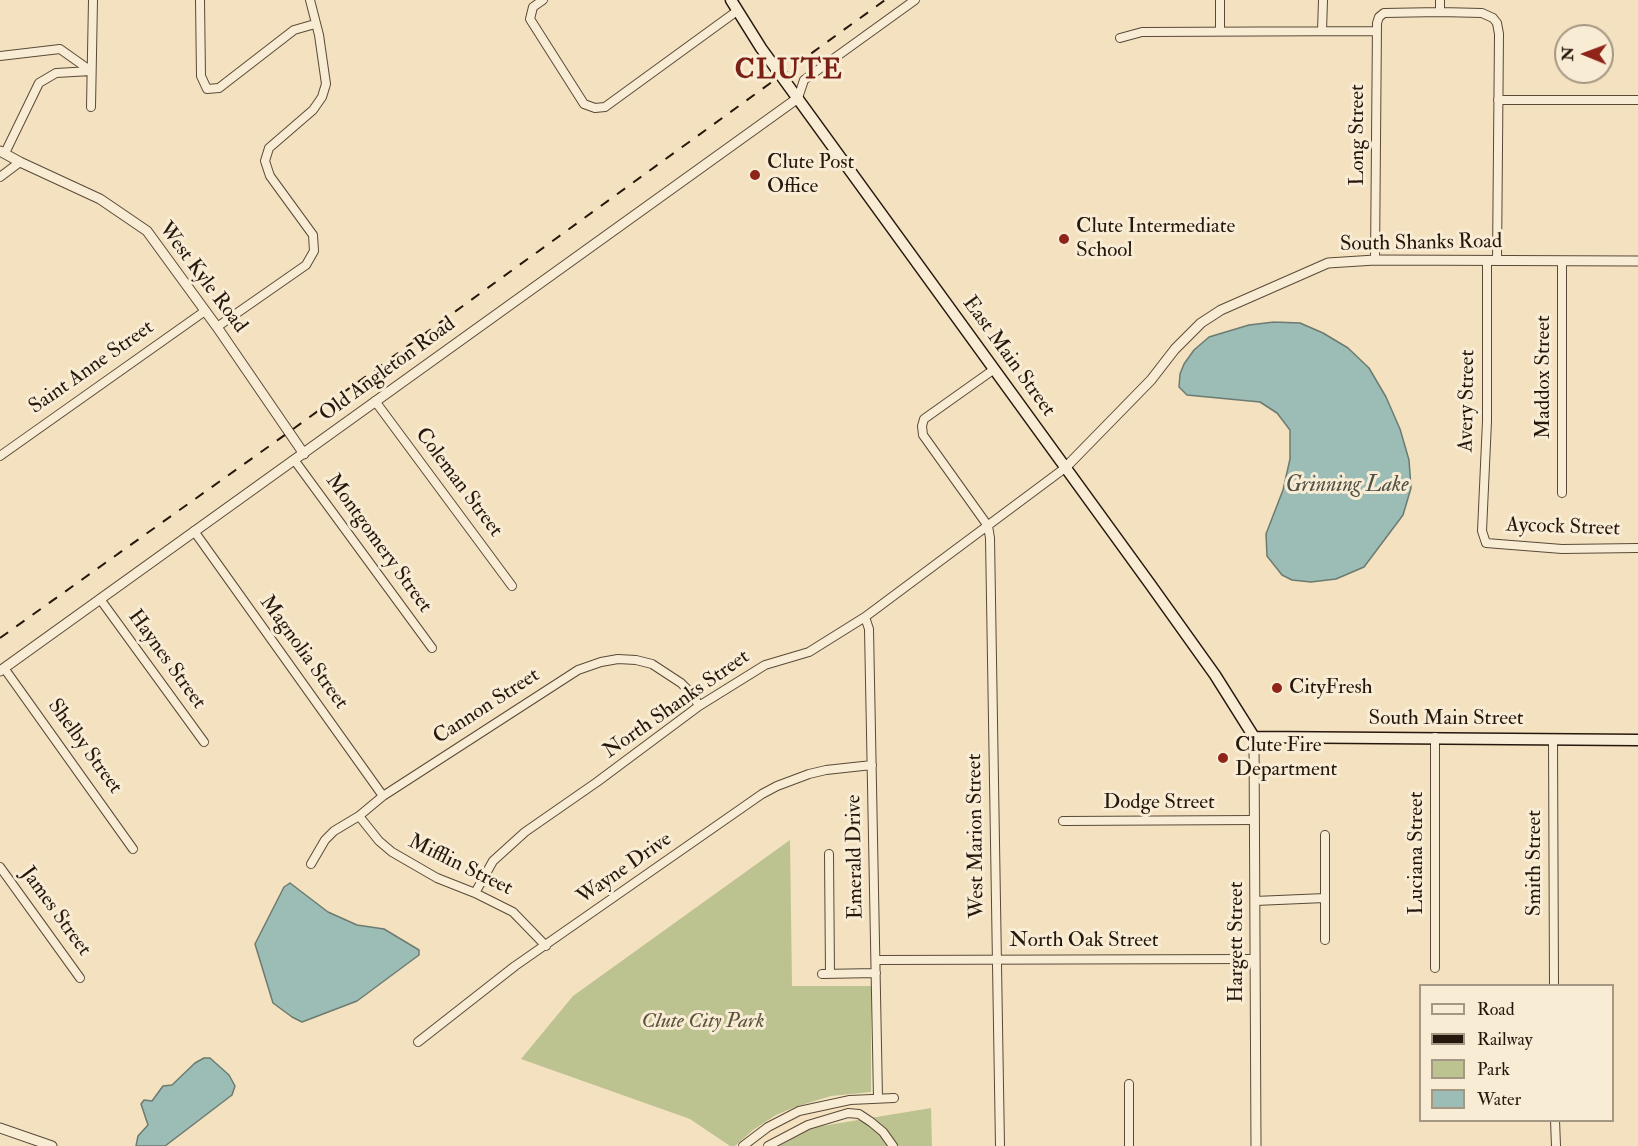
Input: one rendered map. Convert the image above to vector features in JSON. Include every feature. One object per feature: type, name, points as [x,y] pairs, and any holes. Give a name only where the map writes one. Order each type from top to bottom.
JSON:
[{"type":"main road","name":"East Main Street","points":[[730,0],[761,48],[1215,675],[1254,737]]},
{"type":"main road","name":"South Main Street","points":[[1254,737],[1638,740]]},
{"type":"street","points":[[91,106],[93,0]]},
{"type":"street","points":[[200,0],[201,76],[207,89],[219,88],[294,30],[315,24]]},
{"type":"street","points":[[217,327],[306,265],[314,251],[313,235],[270,176],[265,161],[269,148],[313,110],[322,97],[326,84],[319,35],[310,0]]},
{"type":"street","points":[[543,0],[533,7],[530,19],[584,104],[595,108],[605,108],[737,11]]},
{"type":"street","points":[[798,98],[804,80],[915,0]]},
{"type":"street","points":[[1220,0],[1220,31]]},
{"type":"street","points":[[1322,31],[1323,0]]},
{"type":"street","points":[[1440,0],[1440,12]]},
{"type":"street","name":"Long Street","points":[[1375,260],[1379,17],[1384,13],[1440,12]]},
{"type":"street","name":"Avery Street","points":[[1440,12],[1482,13],[1493,18],[1497,23],[1499,34],[1488,422],[1482,531],[1486,543]]},
{"type":"street","points":[[1120,38],[1142,32],[1377,31]]},
{"type":"street","points":[[0,57],[60,49],[91,71]]},
{"type":"street","points":[[2,152],[39,83],[56,73],[91,71]]},
{"type":"street","name":"Old Angleton Road","points":[[2,669],[798,98]]},
{"type":"street","points":[[1498,100],[1638,100]]},
{"type":"street","name":"West Kyle Road","points":[[2,152],[100,199],[147,231],[217,327],[304,454]]},
{"type":"street","points":[[0,177],[20,162]]},
{"type":"street","name":"South Shanks Road","points":[[1065,468],[1150,380],[1201,322],[1221,310],[1328,263],[1375,260],[1638,261]]},
{"type":"street","name":"Maddox Street","points":[[1562,261],[1562,493]]},
{"type":"street","name":"Saint Anne Street","points":[[0,456],[205,311]]},
{"type":"street","points":[[988,526],[923,435],[922,426],[924,419],[993,370]]},
{"type":"street","name":"Coleman Street","points":[[375,402],[512,586]]},
{"type":"street","name":"Montgomery Street","points":[[295,461],[432,648]]},
{"type":"street","name":"North Shanks Street","points":[[475,893],[493,861],[525,832],[597,783],[699,706],[765,665],[809,652],[864,617],[1065,468]]},
{"type":"street","name":"West Marion Street","points":[[988,526],[1000,1146]]},
{"type":"street","name":"Magnolia Street","points":[[194,531],[383,796]]},
{"type":"street","name":"Aycock Street","points":[[1486,543],[1562,549],[1638,548]]},
{"type":"street","name":"Haynes Street","points":[[100,599],[204,742]]},
{"type":"street","name":"Emerald Drive","points":[[864,617],[869,629],[878,1098]]},
{"type":"street","name":"Cannon Street","points":[[311,864],[325,840],[334,831],[359,816],[383,796],[578,670],[618,659],[652,664],[681,683],[693,695],[699,706]]},
{"type":"street","name":"Shelby Street","points":[[2,669],[134,849]]},
{"type":"street","name":"Hargett Street","points":[[1254,737],[1256,1146]]},
{"type":"street","name":"Luciana Street","points":[[1435,968],[1436,737]]},
{"type":"street","name":"Smith Street","points":[[1553,739],[1554,984]]},
{"type":"street","name":"Wayne Drive","points":[[418,1042],[515,966],[762,794],[809,774],[872,765]]},
{"type":"street","name":"Mifflin Street","points":[[359,816],[379,841],[406,862],[513,912],[546,946]]},
{"type":"street","name":"Dodge Street","points":[[1064,821],[1254,820]]},
{"type":"street","points":[[1325,835],[1325,940]]},
{"type":"street","points":[[829,854],[826,974],[876,973]]},
{"type":"street","name":"James Street","points":[[0,867],[81,978]]},
{"type":"street","points":[[1255,901],[1325,898]]},
{"type":"street","name":"North Oak Street","points":[[876,960],[1255,959]]},
{"type":"street","points":[[1129,1084],[1129,1146]]},
{"type":"street","points":[[743,1146],[768,1126],[799,1111],[841,1101],[894,1098]]},
{"type":"street","points":[[768,1146],[808,1125],[848,1113],[859,1114],[871,1122],[883,1132],[893,1146]]},
{"type":"street","points":[[1555,1122],[1556,1146]]},
{"type":"street","points":[[0,1128],[52,1146]]},
{"type":"green space","name":"Clute City Park","points":[[790,840],[792,986],[871,986],[871,1092],[831,1096],[795,1107],[776,1115],[753,1130],[735,1146],[730,1146],[690,1119],[521,1059],[573,996]]},
{"type":"green space","points":[[931,1108],[932,1146],[778,1146],[798,1130]]},
{"type":"water","name":"Grinning Lake","points":[[1274,322],[1300,323],[1323,333],[1348,348],[1369,368],[1386,397],[1400,429],[1409,460],[1411,488],[1403,515],[1364,567],[1336,579],[1311,582],[1292,580],[1282,575],[1267,556],[1266,534],[1283,490],[1290,459],[1290,430],[1277,413],[1260,402],[1187,395],[1179,387],[1184,364],[1194,350],[1209,337],[1249,325]]},
{"type":"water","points":[[290,883],[328,912],[357,925],[384,929],[419,950],[419,955],[357,1001],[302,1022],[292,1017],[273,1003],[255,944],[284,887]]},
{"type":"water","points":[[204,1058],[210,1058],[229,1075],[235,1086],[232,1095],[165,1146],[136,1146],[138,1136],[148,1125],[141,1104],[144,1100],[152,1101],[163,1086],[172,1085],[195,1063]]},
{"type":"railway","points":[[0,638],[289,432],[885,0]]},
{"type":"place","name":"Clute Post Office","points":[[755,175]]},
{"type":"place","name":"Clute Intermediate School","points":[[1064,239]]},
{"type":"place","name":"CityFresh","points":[[1277,688]]},
{"type":"place","name":"Clute Fire Department","points":[[1223,758]]},
{"type":"district","name":"CLUTE","points":[[789,72]]}]
